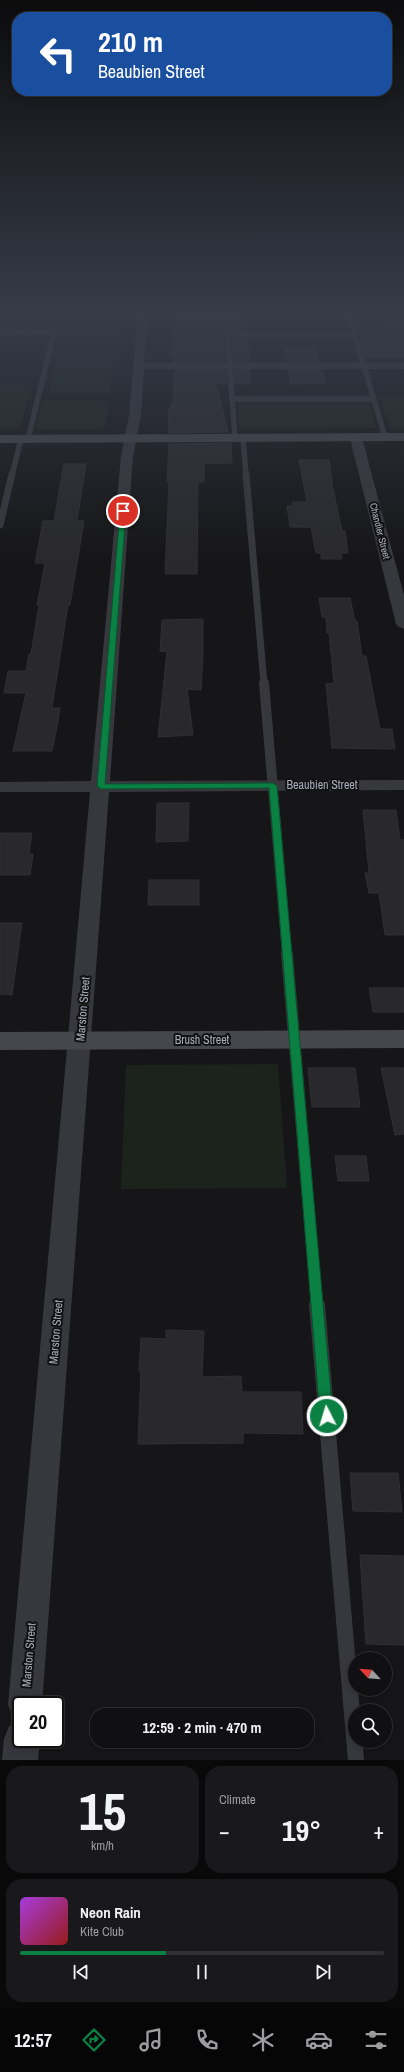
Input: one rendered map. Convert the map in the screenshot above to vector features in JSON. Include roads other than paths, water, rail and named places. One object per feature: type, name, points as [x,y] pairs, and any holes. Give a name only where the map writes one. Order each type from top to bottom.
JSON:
[{"type":"street","name":"Marston Street","points":[[25,1696],[128,456],[135,416],[136,395]]},
{"type":"street","points":[[0,439],[404,437]]},
{"type":"street","name":"Chandler Street","points":[[356,438],[404,624]]},
{"type":"street","name":"Beaubien Street","points":[[0,787],[404,785]]},
{"type":"street","name":"Brush Street","points":[[0,1041],[404,1039]]},
{"type":"street","points":[[20,1760],[21,1748]]},
{"type":"lane","points":[[0,525],[37,395]]},
{"type":"lane","points":[[232,395],[239,438],[273,786],[356,1760]]},
{"type":"lane","points":[[373,395],[385,437]]},
{"type":"lane","points":[[232,399],[374,399]]}]
